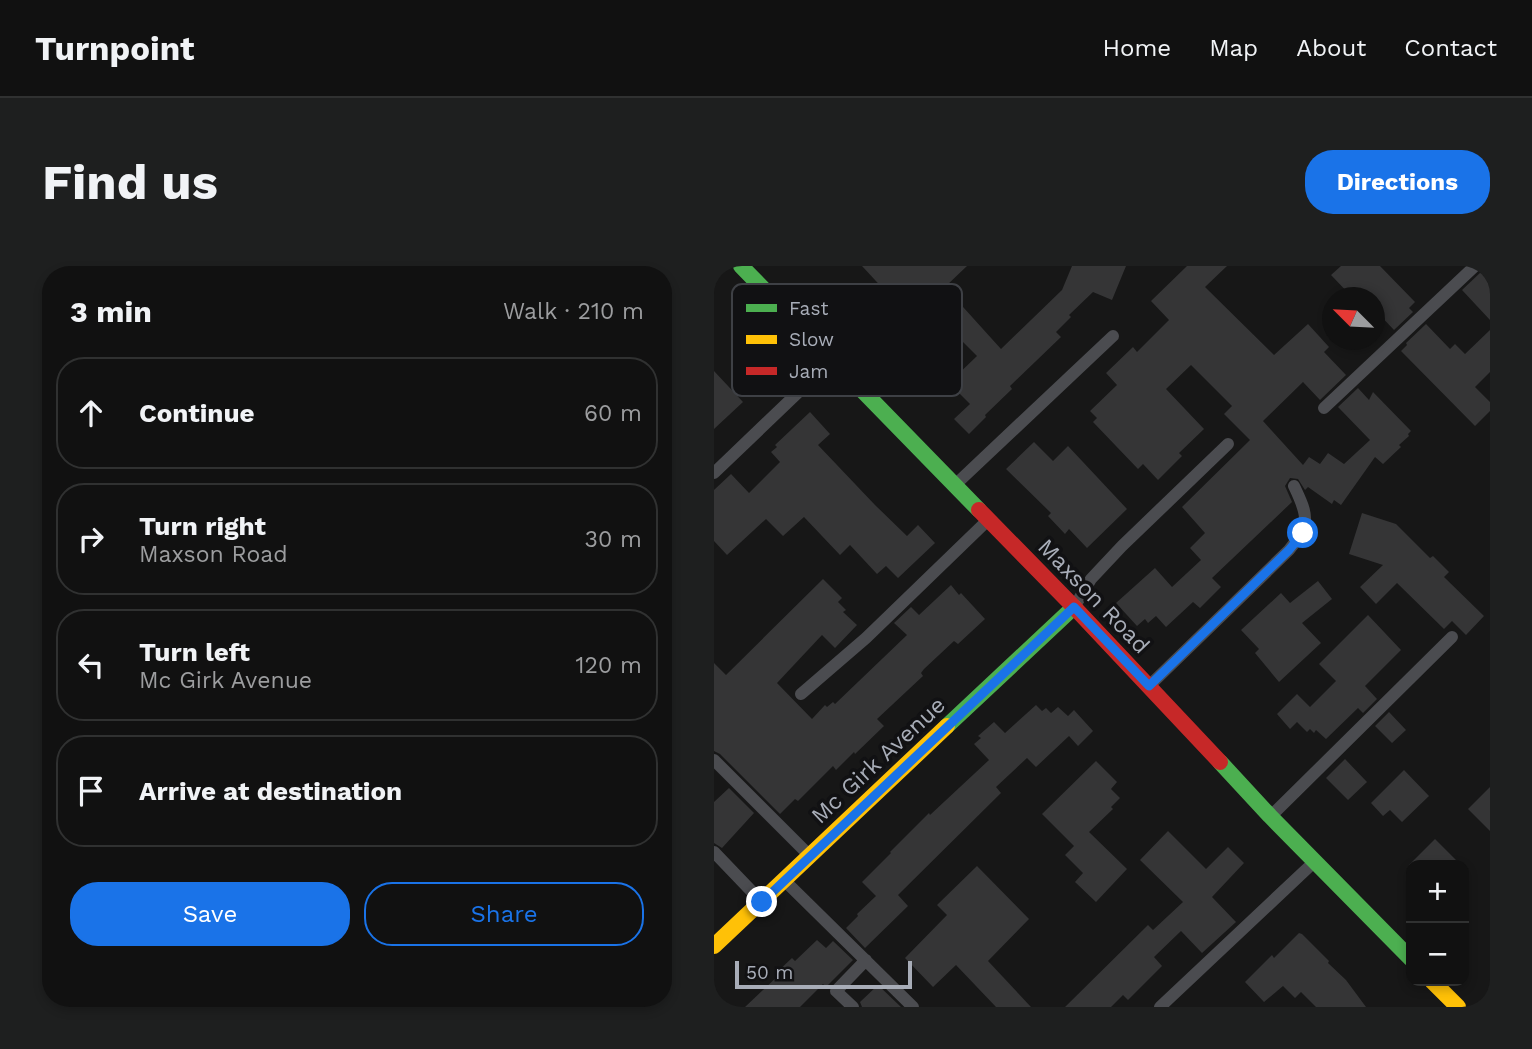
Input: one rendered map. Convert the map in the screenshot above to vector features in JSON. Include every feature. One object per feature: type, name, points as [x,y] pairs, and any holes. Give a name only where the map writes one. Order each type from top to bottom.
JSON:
[{"type":"street","name":"Maxson Road","points":[[741,266],[758,284]]},
{"type":"street","name":"Maxson Road","points":[[867,396],[1406,954]]},
{"type":"street","name":"Mc Girk Avenue","points":[[714,946],[1074,607]]},
{"type":"street","points":[[1437,986],[1458,1007]]},
{"type":"lane","points":[[1324,408],[1475,266]]},
{"type":"lane","points":[[955,485],[1113,335]]},
{"type":"lane","points":[[714,473],[794,396]]},
{"type":"lane","points":[[1074,607],[1091,579],[1122,546],[1228,444]]},
{"type":"lane","points":[[1149,686],[1289,550],[1303,533],[1303,504],[1294,486]]},
{"type":"lane","points":[[802,694],[866,638],[988,519]]},
{"type":"lane","points":[[1270,816],[1452,637]]},
{"type":"lane","points":[[714,760],[810,856]]},
{"type":"lane","points":[[714,852],[762,902]]},
{"type":"lane","points":[[1160,1007],[1315,861]]},
{"type":"lane","points":[[785,880],[913,1007]]},
{"type":"lane","points":[[853,1007],[836,991],[866,960]]},
{"type":"building","points":[[862,266],[967,266],[948,284],[879,284]]},
{"type":"building","points":[[1072,266],[1126,266],[1112,300],[1093,292],[1056,332],[1061,337],[1010,386],[1012,389],[969,434],[954,419],[970,404],[962,396],[962,370],[977,356],[962,341],[962,306],[1001,349],[1062,290]]},
{"type":"building","points":[[1187,266],[1227,266],[1205,287],[1274,355],[1308,324],[1322,339],[1322,350],[1326,350],[1324,352],[1346,375],[1320,400],[1303,382],[1263,421],[1303,465],[1309,457],[1320,464],[1328,453],[1344,464],[1370,440],[1338,407],[1358,388],[1369,400],[1373,392],[1411,431],[1399,445],[1401,447],[1383,464],[1375,457],[1341,505],[1334,500],[1332,504],[1308,487],[1305,490],[1298,479],[1290,478],[1285,486],[1292,502],[1212,578],[1221,587],[1200,608],[1193,602],[1166,627],[1156,616],[1148,623],[1145,619],[1137,626],[1116,603],[1155,568],[1172,587],[1201,560],[1190,548],[1205,533],[1182,507],[1250,440],[1224,414],[1232,406],[1191,365],[1166,389],[1204,429],[1179,453],[1182,456],[1158,480],[1143,464],[1138,469],[1093,422],[1097,418],[1090,411],[1117,385],[1106,373],[1133,347],[1137,352],[1169,320],[1151,301]]},
{"type":"building","points":[[1341,266],[1380,266],[1415,302],[1409,308],[1413,312],[1394,330],[1385,321],[1385,287],[1342,287],[1331,275]]},
{"type":"building","points":[[1484,266],[1490,266],[1490,320],[1462,290]]},
{"type":"building","points":[[1426,324],[1450,349],[1455,344],[1465,354],[1490,330],[1490,372],[1475,387],[1490,402],[1490,411],[1475,426],[1401,351]]},
{"type":"building","points":[[714,371],[732,390],[732,396],[737,396],[743,402],[714,429]]},
{"type":"building","points":[[810,412],[830,434],[818,445],[875,505],[907,536],[918,525],[935,543],[898,578],[886,566],[877,574],[850,545],[840,555],[804,517],[783,536],[766,519],[727,555],[714,541],[714,490],[731,474],[749,493],[780,462],[771,452],[777,447],[775,445]]},
{"type":"building","points":[[1034,442],[1053,461],[1068,446],[1127,509],[1087,548],[1069,529],[1065,534],[1048,516],[1051,513],[1006,469]]},
{"type":"building","points":[[1362,513],[1396,524],[1430,558],[1433,556],[1449,572],[1444,577],[1484,616],[1466,635],[1452,621],[1444,629],[1397,583],[1376,604],[1360,587],[1383,565],[1349,554]]},
{"type":"building","points":[[823,579],[842,598],[838,602],[846,610],[843,612],[857,625],[835,648],[822,635],[777,683],[812,719],[825,705],[827,707],[833,702],[835,704],[907,635],[894,623],[911,607],[919,615],[951,585],[985,619],[958,644],[954,641],[924,669],[921,673],[923,676],[877,719],[884,726],[855,754],[854,752],[836,770],[833,766],[798,801],[795,799],[780,814],[714,751],[714,663],[726,675]]},
{"type":"building","points":[[1318,581],[1332,599],[1302,623],[1321,643],[1279,682],[1255,653],[1259,649],[1241,630],[1281,593],[1290,603]]},
{"type":"building","points":[[1368,615],[1401,650],[1365,686],[1377,699],[1363,713],[1358,708],[1326,739],[1316,730],[1314,733],[1310,729],[1307,732],[1297,722],[1290,729],[1277,714],[1297,694],[1310,707],[1336,681],[1319,664]]},
{"type":"building","points":[[1036,705],[1042,711],[1046,708],[1051,713],[1058,707],[1068,716],[1074,710],[1093,731],[1078,746],[1069,736],[1036,767],[1027,758],[996,787],[1001,793],[898,895],[908,906],[865,948],[846,928],[876,896],[862,882],[929,813],[930,815],[989,760],[974,744],[981,738],[978,736],[994,722],[1005,733]]},
{"type":"building","points":[[1389,712],[1406,730],[1392,743],[1375,726]]},
{"type":"building","points":[[1345,759],[1367,782],[1348,800],[1326,778]]},
{"type":"building","points":[[1096,761],[1117,782],[1111,789],[1120,798],[1111,807],[1113,809],[1089,832],[1127,869],[1096,902],[1075,882],[1083,873],[1065,855],[1074,846],[1042,814]]},
{"type":"building","points":[[1404,770],[1429,796],[1402,822],[1390,810],[1383,816],[1371,803]]},
{"type":"building","points":[[1490,787],[1490,831],[1468,809]]},
{"type":"building","points":[[729,788],[754,813],[722,848],[714,843],[714,802]]},
{"type":"building","points":[[1168,831],[1206,869],[1228,847],[1244,863],[1212,897],[1236,922],[1202,953],[1181,931],[1154,957],[1162,966],[1128,1000],[1123,995],[1111,1007],[1065,1007],[1148,925],[1153,930],[1183,902],[1140,860]]},
{"type":"building","points":[[1435,839],[1456,860],[1414,860]]},
{"type":"building","points":[[977,866],[1029,919],[988,961],[1031,1007],[996,1007],[956,965],[933,987],[905,958],[947,915],[937,905]]},
{"type":"building","points":[[1299,933],[1329,961],[1366,1007],[1316,1007],[1301,992],[1295,998],[1283,986],[1264,1002],[1245,982]]},
{"type":"building","points":[[817,940],[826,948],[833,941],[853,960],[826,987],[823,984],[800,1007],[745,1007],[780,974],[777,972],[792,958],[795,961]]},
{"type":"building","points":[[878,985],[901,1007],[862,1007],[860,1002]]},
{"type":"traffic: fast","points":[[741,266],[759,284]]},
{"type":"traffic: fast","points":[[868,396],[979,510]]},
{"type":"traffic: fast","points":[[947,726],[1074,607]]},
{"type":"traffic: fast","points":[[1220,762],[1406,954]]},
{"type":"traffic: slow","points":[[714,946],[947,726]]},
{"type":"traffic: slow","points":[[1437,986],[1458,1007]]},
{"type":"traffic: jam","points":[[979,510],[1220,762]]},
{"type":"route","points":[[762,902],[1074,607],[1149,686],[1289,550],[1303,533]]}]
